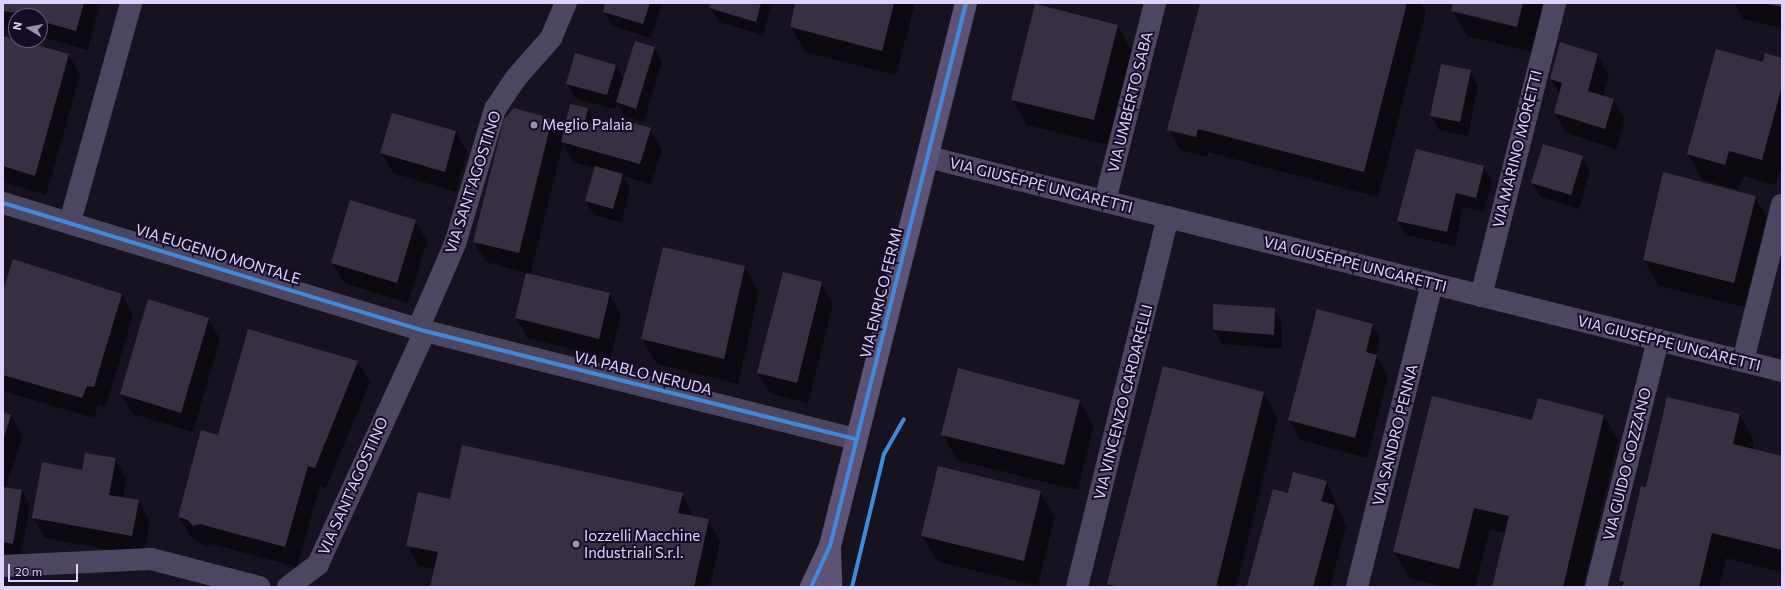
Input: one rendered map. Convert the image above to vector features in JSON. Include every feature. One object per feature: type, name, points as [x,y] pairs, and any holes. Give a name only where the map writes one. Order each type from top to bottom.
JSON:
[{"type":"street","points":[[70,222],[131,3]]},
{"type":"street","name":"VIA SANT'AGOSTINO","points":[[288,587],[318,564],[421,330],[455,244],[495,109],[515,79],[551,38],[566,3]]},
{"type":"street","name":"VIA ENRICO FERMI","points":[[811,587],[830,546],[966,3]]},
{"type":"street","name":"VIA UMBERTO SABA","points":[[1105,201],[1155,3]]},
{"type":"street","name":"VIA MARINO MORETTI","points":[[1481,296],[1555,3]]},
{"type":"street","name":"VIA GIUSEPPE UNGARETTI","points":[[928,157],[1782,371]]},
{"type":"street","name":"VIA EUGENIO MONTALE","points":[[3,203],[70,222],[421,330]]},
{"type":"street","points":[[1743,362],[1782,205]]},
{"type":"street","name":"VIA VINCENZO CARDARELLI","points":[[1077,587],[1168,217]]},
{"type":"street","name":"VIA SANDRO PENNA","points":[[1357,587],[1432,283]]},
{"type":"street","name":"VIA PABLO NERUDA","points":[[421,330],[856,439]]},
{"type":"street","name":"VIA GUIDO GOZZANO","points":[[1596,587],[1658,340]]},
{"type":"street","name":"VIA ENRICO FERMI","points":[[830,546],[831,587]]},
{"type":"street","points":[[3,566],[152,559],[259,587]]},
{"type":"building","points":[[3,3],[84,3],[76,31],[48,23],[48,8],[8,8],[8,12],[3,11]]},
{"type":"building","points":[[605,3],[650,3],[643,24],[603,12]]},
{"type":"building","points":[[711,3],[761,3],[756,22],[709,8]]},
{"type":"building","points":[[795,3],[894,3],[882,51],[790,27]]},
{"type":"building","points":[[1200,3],[1407,3],[1364,172],[1198,129],[1196,137],[1167,130]]},
{"type":"building","points":[[1453,3],[1523,3],[1517,27],[1451,11]]},
{"type":"building","points":[[1782,3],[1782,7],[1768,4]]},
{"type":"building","points":[[1035,4],[1118,25],[1094,120],[1011,100]]},
{"type":"building","points":[[3,36],[8,37],[8,48],[47,48],[69,54],[35,176],[3,166]]},
{"type":"building","points":[[635,41],[655,47],[636,109],[616,102]]},
{"type":"building","points":[[1560,42],[1598,54],[1588,91],[1614,99],[1605,129],[1554,113],[1562,83],[1550,79]]},
{"type":"building","points":[[1716,49],[1763,62],[1765,53],[1782,58],[1782,86],[1762,160],[1729,151],[1725,165],[1687,154]]},
{"type":"building","points":[[575,53],[616,65],[607,95],[566,84]]},
{"type":"building","points":[[1441,64],[1471,70],[1460,122],[1430,116]]},
{"type":"building","points":[[570,104],[588,108],[585,122],[627,133],[630,122],[651,128],[640,164],[561,142]]},
{"type":"building","points":[[514,108],[552,119],[519,253],[473,242],[504,119]]},
{"type":"building","points":[[392,113],[456,131],[445,172],[380,153]]},
{"type":"building","points":[[1543,144],[1583,156],[1571,195],[1531,183]]},
{"type":"building","points":[[1416,149],[1484,166],[1476,198],[1456,193],[1447,232],[1397,221]]},
{"type":"building","points":[[595,166],[623,174],[613,209],[585,201]]},
{"type":"building","points":[[1663,172],[1756,196],[1734,283],[1643,260]]},
{"type":"building","points":[[350,200],[416,220],[397,283],[331,263]]},
{"type":"building","points":[[663,247],[745,266],[724,359],[641,339]]},
{"type":"building","points":[[13,259],[122,294],[94,387],[87,386],[82,398],[3,375],[3,291]]},
{"type":"building","points":[[783,272],[822,282],[797,383],[757,373]]},
{"type":"building","points":[[526,273],[610,293],[599,339],[515,318]]},
{"type":"building","points":[[148,299],[209,318],[181,413],[120,394]]},
{"type":"building","points":[[1213,304],[1275,308],[1274,335],[1213,330]]},
{"type":"building","points":[[1317,309],[1373,324],[1366,352],[1377,355],[1355,438],[1288,420]]},
{"type":"building","points":[[248,329],[358,361],[315,468],[308,466],[285,547],[200,524],[193,526],[188,520],[178,517],[201,430],[218,435]]},
{"type":"building","points":[[1163,366],[1264,392],[1216,587],[1120,587],[1107,584]]},
{"type":"building","points":[[958,368],[1080,400],[1064,465],[941,435]]},
{"type":"building","points":[[1432,396],[1532,420],[1538,398],[1604,415],[1563,587],[1492,587],[1509,516],[1474,508],[1459,569],[1393,552]]},
{"type":"building","points":[[1667,397],[1740,414],[1733,444],[1782,456],[1782,550],[1712,533],[1699,587],[1622,587],[1624,582],[1619,581],[1641,486],[1646,487]]},
{"type":"building","points":[[3,412],[11,415],[3,440]]},
{"type":"building","points":[[462,445],[683,493],[678,513],[709,519],[694,587],[430,587],[438,552],[406,546],[418,492],[450,499]]},
{"type":"building","points":[[85,453],[116,458],[109,495],[139,500],[132,536],[32,518],[42,462],[82,470]]},
{"type":"building","points":[[938,466],[1041,491],[1024,561],[921,536]]},
{"type":"building","points":[[1293,472],[1327,481],[1321,501],[1335,505],[1313,587],[1247,586],[1273,489],[1288,493]]},
{"type":"building","points":[[3,487],[22,490],[13,544],[3,542]]},
{"type":"cycle path","points":[[811,587],[830,546],[966,3]]},
{"type":"cycle path","points":[[3,203],[425,331],[856,439]]},
{"type":"cycle path","points":[[852,587],[884,454],[904,419]]},
{"type":"place","name":"Meglio Palaia","points":[[534,125]]},
{"type":"place","name":"Iozzelli Macchine Industriali S.r.l.","points":[[576,544]]}]
